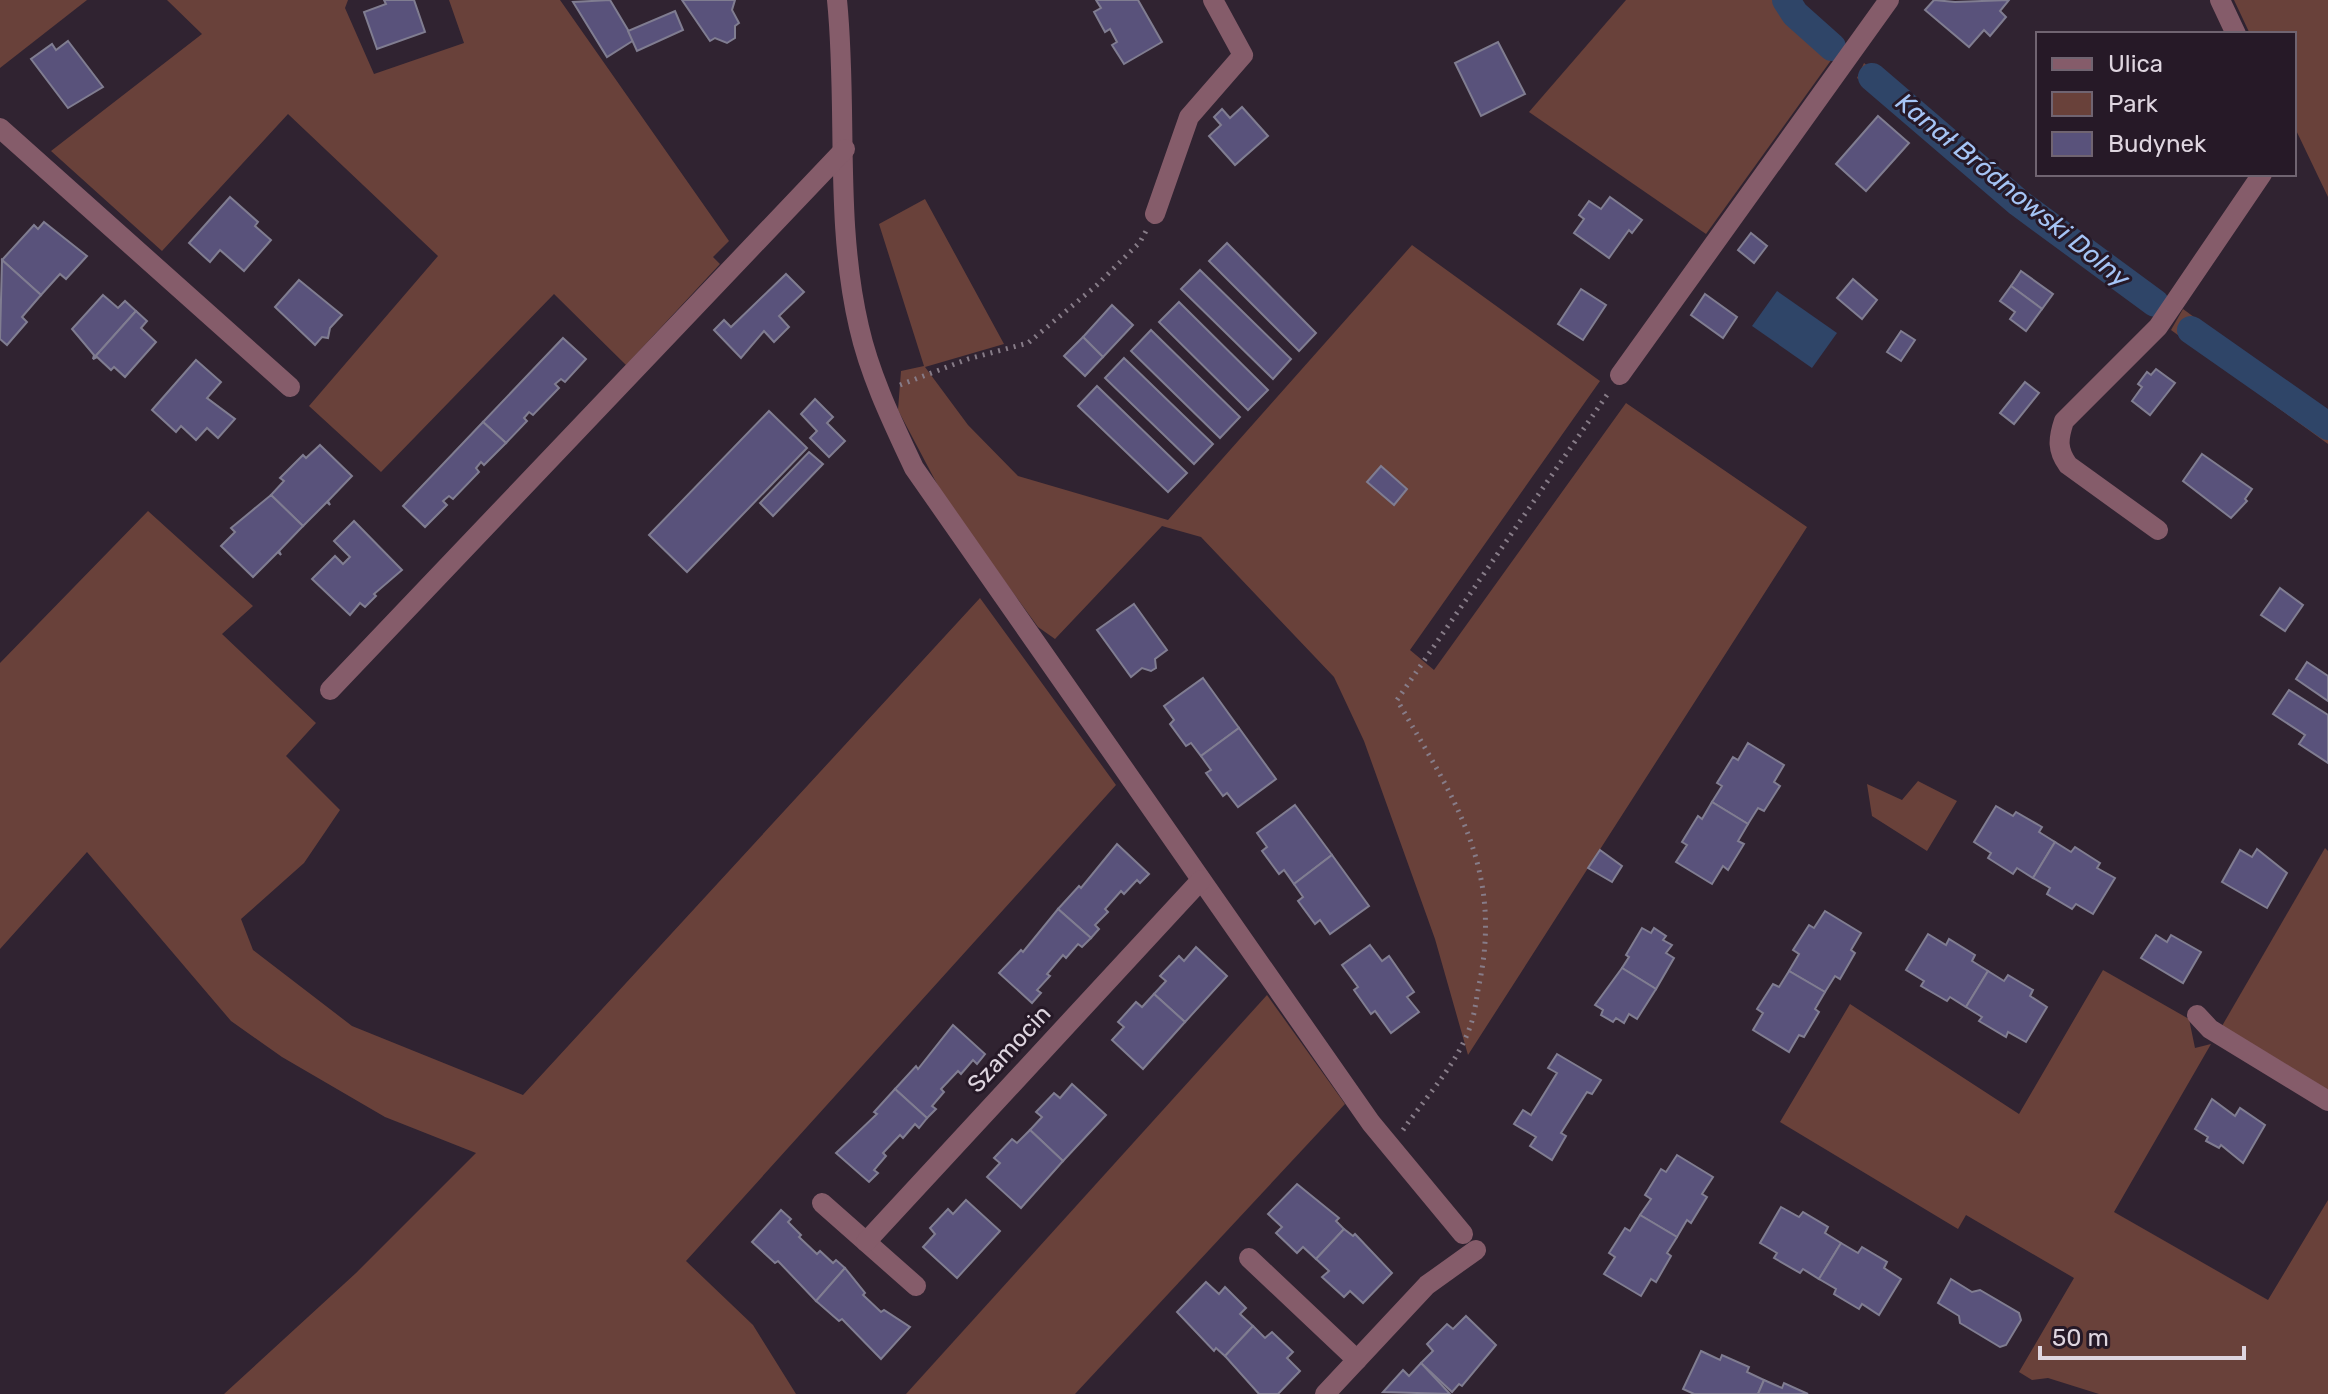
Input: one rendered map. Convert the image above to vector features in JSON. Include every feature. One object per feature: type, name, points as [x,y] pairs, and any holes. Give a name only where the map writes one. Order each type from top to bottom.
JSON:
[{"type":"lane","points":[[837,0],[845,149],[845,241],[859,328],[881,394],[914,468],[950,524],[1042,649],[1196,886],[1390,1148],[1470,1242],[1325,1394]]},
{"type":"lane","points":[[1155,214],[1189,117],[1243,55],[1213,0]]},
{"type":"lane","points":[[1620,375],[1889,0]]},
{"type":"lane","points":[[2220,0],[2235,32]]},
{"type":"lane","points":[[0,128],[290,387]]},
{"type":"lane","points":[[330,690],[845,149]]},
{"type":"lane","points":[[2158,530],[2068,465],[2060,454],[2058,438],[2064,421],[2158,327],[2261,176]]},
{"type":"lane","name":"Szamocin","points":[[866,1242],[1196,886]]},
{"type":"lane","points":[[2197,1015],[2210,1029],[2328,1101]]},
{"type":"lane","points":[[822,1203],[916,1286]]},
{"type":"lane","points":[[1249,1258],[1357,1360]]},
{"type":"path","points":[[881,394],[968,359],[1028,343],[1097,285],[1140,242],[1155,214]]},
{"type":"path","points":[[1390,1148],[1457,1053],[1470,1027],[1485,959],[1487,907],[1479,860],[1452,794],[1397,700],[1620,375]]},
{"type":"green space","points":[[0,0],[87,0],[0,68]]},
{"type":"green space","points":[[167,0],[348,0],[345,8],[374,74],[464,43],[449,0],[560,0],[729,241],[713,257],[720,264],[626,365],[554,294],[381,472],[309,406],[438,256],[288,114],[162,251],[51,151],[202,34]]},
{"type":"green space","points":[[1626,0],[1795,0],[1842,45],[1706,234],[1529,112]]},
{"type":"green space","points":[[2234,0],[2328,0],[2328,197],[2296,130],[2296,32],[2249,32]]},
{"type":"green space","points":[[1864,63],[2024,197],[2167,299],[2157,315],[2015,208],[1857,78]]},
{"type":"green space","points":[[925,199],[1004,344],[925,367],[968,425],[1018,476],[1168,520],[1412,245],[1600,381],[1410,650],[1434,670],[1626,403],[1807,527],[1468,1055],[1435,939],[1364,741],[1334,677],[1201,537],[1162,526],[1055,639],[1038,627],[945,499],[898,410],[901,371],[924,366],[879,224]]},
{"type":"green space","points":[[2183,309],[2328,415],[2328,444],[2171,330]]},
{"type":"green space","points":[[148,511],[253,606],[222,634],[316,723],[286,756],[340,810],[304,863],[241,919],[253,950],[352,1026],[523,1095],[980,598],[1116,785],[686,1261],[753,1325],[796,1394],[224,1394],[356,1273],[476,1153],[385,1117],[282,1057],[231,1021],[87,852],[0,949],[0,663]]},
{"type":"green space","points":[[1918,781],[1957,801],[1927,851],[1872,816],[1867,784],[1902,800]]},
{"type":"green space","points":[[2325,848],[2328,851],[2328,1090],[2222,1026]]},
{"type":"green space","points":[[2103,970],[2189,1019],[2195,1048],[2211,1044],[2114,1212],[2268,1300],[2328,1200],[2328,1394],[2099,1394],[2048,1378],[2032,1380],[2019,1372],[2074,1278],[1966,1215],[1958,1229],[1780,1122],[1850,1004],[2019,1114]]},
{"type":"green space","points":[[1267,995],[1345,1104],[1075,1394],[906,1394]]},
{"type":"water","points":[[1777,291],[1837,333],[1812,368],[1752,326]]},
{"type":"building","points":[[384,0],[414,0],[425,32],[377,49],[364,12],[386,4]]},
{"type":"building","points":[[610,0],[634,40],[607,57],[573,2]]},
{"type":"building","points":[[682,0],[735,0],[732,10],[739,23],[735,26],[735,38],[727,43],[715,38],[710,41]]},
{"type":"building","points":[[1096,0],[1138,0],[1162,42],[1124,64],[1112,45],[1117,42],[1110,29],[1105,32],[1094,12],[1101,8]]},
{"type":"building","points":[[1934,0],[2009,0],[2000,11],[2006,17],[1990,36],[1984,30],[1969,47],[1925,10]]},
{"type":"building","points":[[675,11],[683,30],[637,51],[628,31]]},
{"type":"building","points":[[68,41],[103,87],[68,108],[31,59],[52,44],[56,50]]},
{"type":"building","points":[[1498,42],[1525,94],[1481,116],[1455,63]]},
{"type":"building","points":[[1242,107],[1268,136],[1235,165],[1209,136],[1221,125],[1214,117],[1222,109],[1230,118]]},
{"type":"building","points":[[1878,116],[1909,143],[1866,191],[1836,164]]},
{"type":"building","points":[[230,197],[258,222],[255,226],[271,240],[244,271],[220,250],[210,262],[189,243]]},
{"type":"building","points":[[1610,197],[1642,220],[1632,233],[1629,230],[1609,258],[1574,233],[1584,219],[1579,215],[1589,201],[1601,209]]},
{"type":"building","points":[[44,222],[87,256],[66,279],[60,274],[41,295],[2,260],[34,225],[38,229]]},
{"type":"building","points":[[1751,233],[1767,246],[1754,263],[1738,250]]},
{"type":"building","points":[[1227,243],[1316,333],[1299,351],[1209,261]]},
{"type":"building","points":[[2,260],[41,295],[22,317],[27,322],[7,345],[0,339]]},
{"type":"building","points":[[1200,270],[1291,359],[1273,379],[1181,289]]},
{"type":"building","points":[[2021,271],[2053,294],[2042,309],[2011,286]]},
{"type":"building","points":[[786,274],[804,292],[779,316],[789,327],[774,342],[764,331],[741,358],[714,330],[724,320],[731,327]]},
{"type":"building","points":[[1853,279],[1877,300],[1862,319],[1837,298]]},
{"type":"building","points":[[299,280],[342,315],[330,328],[328,338],[322,337],[315,345],[275,307]]},
{"type":"building","points":[[2011,286],[2042,309],[2026,331],[2010,319],[2015,312],[2000,301]]},
{"type":"building","points":[[1581,289],[1606,305],[1583,340],[1558,324]]},
{"type":"building","points":[[1705,294],[1737,317],[1723,338],[1691,315]]},
{"type":"building","points":[[103,295],[118,308],[125,301],[136,311],[93,359],[94,355],[72,329]]},
{"type":"building","points":[[1179,302],[1268,390],[1248,410],[1159,322]]},
{"type":"building","points":[[1112,305],[1133,325],[1103,357],[1083,337]]},
{"type":"building","points":[[136,311],[147,321],[141,328],[156,342],[125,377],[114,367],[111,370],[97,357],[93,359]]},
{"type":"building","points":[[1151,330],[1240,417],[1220,438],[1131,351]]},
{"type":"building","points":[[1901,331],[1915,340],[1901,361],[1887,352]]},
{"type":"building","points":[[1083,337],[1103,357],[1085,376],[1064,356]]},
{"type":"building","points":[[563,338],[586,359],[565,382],[561,379],[555,384],[559,388],[533,415],[529,412],[524,418],[527,421],[506,443],[483,422]]},
{"type":"building","points":[[1124,358],[1213,444],[1194,464],[1105,378]]},
{"type":"building","points":[[196,360],[221,382],[207,398],[235,419],[218,438],[207,428],[196,440],[181,426],[176,432],[152,410]]},
{"type":"building","points":[[2156,369],[2175,383],[2150,415],[2132,401],[2142,387],[2138,384],[2147,372],[2151,375]]},
{"type":"building","points":[[2025,382],[2039,393],[2014,424],[2000,413]]},
{"type":"building","points":[[1097,386],[1187,473],[1168,492],[1078,406]]},
{"type":"building","points":[[815,399],[833,417],[827,423],[845,441],[829,457],[810,438],[817,431],[801,414]]},
{"type":"building","points":[[769,411],[807,448],[687,572],[649,535]]},
{"type":"building","points":[[483,422],[506,443],[484,465],[481,462],[476,468],[479,472],[453,499],[449,496],[443,501],[447,505],[425,527],[403,506]]},
{"type":"building","points":[[320,445],[352,476],[328,501],[330,505],[327,502],[303,526],[271,495],[284,481],[280,478],[303,455],[306,458]]},
{"type":"building","points":[[809,452],[823,464],[773,516],[760,503]]},
{"type":"building","points":[[2202,454],[2252,489],[2245,499],[2247,501],[2231,518],[2183,481]]},
{"type":"building","points":[[1381,466],[1407,489],[1394,505],[1367,482]]},
{"type":"building","points":[[271,495],[303,526],[279,551],[281,555],[278,552],[253,577],[221,546],[235,532],[231,528]]},
{"type":"building","points":[[354,521],[402,570],[374,594],[376,596],[365,607],[360,603],[350,615],[312,579],[335,556],[343,564],[350,557],[334,541]]},
{"type":"building","points":[[2280,588],[2303,605],[2285,631],[2261,615]]},
{"type":"building","points":[[1134,604],[1167,650],[1155,659],[1156,668],[1151,671],[1142,668],[1131,677],[1097,630]]},
{"type":"building","points":[[2307,662],[2328,676],[2328,701],[2296,679]]},
{"type":"building","points":[[1203,678],[1239,728],[1201,756],[1191,743],[1186,746],[1170,724],[1174,720],[1164,706]]},
{"type":"building","points":[[2289,690],[2328,715],[2328,763],[2299,744],[2305,735],[2273,714]]},
{"type":"building","points":[[1239,728],[1276,779],[1238,807],[1227,793],[1223,796],[1206,773],[1211,770],[1201,756]]},
{"type":"building","points":[[1748,743],[1784,765],[1774,782],[1780,786],[1764,811],[1758,808],[1748,824],[1712,802],[1722,786],[1717,783],[1733,757],[1738,760]]},
{"type":"building","points":[[1712,802],[1748,824],[1738,841],[1744,844],[1728,870],[1723,866],[1712,884],[1676,862],[1687,845],[1682,842],[1698,816],[1702,819]]},
{"type":"building","points":[[1295,805],[1332,855],[1294,884],[1284,870],[1279,874],[1262,851],[1267,847],[1257,833]]},
{"type":"building","points":[[1996,806],[2013,816],[2016,812],[2042,827],[2039,832],[2055,842],[2033,878],[2017,868],[2013,874],[1988,858],[1991,853],[1974,842]]},
{"type":"building","points":[[2055,842],[2071,852],[2075,847],[2100,863],[2097,868],[2115,878],[2093,914],[2076,904],[2072,909],[2047,894],[2050,888],[2033,878]]},
{"type":"building","points":[[1117,844],[1149,874],[1140,883],[1137,880],[1124,894],[1121,891],[1105,909],[1108,912],[1095,925],[1099,929],[1091,938],[1058,909],[1079,886],[1081,888]]},
{"type":"building","points":[[2257,849],[2287,873],[2267,908],[2222,882],[2240,850],[2252,857]]},
{"type":"building","points":[[1600,850],[1622,866],[1612,882],[1588,868]]},
{"type":"building","points":[[1332,855],[1369,906],[1330,934],[1320,920],[1315,924],[1298,901],[1303,897],[1294,884]]},
{"type":"building","points":[[1058,909],[1091,938],[1082,947],[1078,944],[1066,958],[1063,955],[1047,974],[1050,976],[1037,990],[1041,993],[1032,1003],[999,973],[1021,950],[1023,952]]},
{"type":"building","points":[[1825,911],[1861,933],[1851,950],[1855,953],[1840,979],[1835,976],[1825,992],[1789,971],[1799,954],[1793,950],[1809,925],[1814,928]]},
{"type":"building","points":[[1642,928],[1651,933],[1654,928],[1666,936],[1663,940],[1672,945],[1666,953],[1674,958],[1656,989],[1622,968]]},
{"type":"building","points":[[1928,934],[1946,945],[1949,939],[1975,955],[1972,961],[1988,971],[1966,1007],[1950,997],[1947,1001],[1921,986],[1924,981],[1906,970]]},
{"type":"building","points":[[2156,935],[2167,942],[2171,935],[2201,952],[2183,983],[2141,958]]},
{"type":"building","points":[[1370,945],[1382,961],[1389,956],[1414,992],[1407,997],[1419,1012],[1391,1033],[1375,1011],[1371,1014],[1354,990],[1358,987],[1342,965]]},
{"type":"building","points":[[1196,947],[1227,976],[1185,1022],[1154,994],[1166,981],[1160,976],[1179,956],[1184,961]]},
{"type":"building","points":[[1622,968],[1656,989],[1637,1019],[1629,1014],[1624,1023],[1616,1018],[1613,1022],[1601,1015],[1603,1010],[1595,1005]]},
{"type":"building","points":[[1789,971],[1825,992],[1815,1009],[1819,1012],[1804,1037],[1799,1035],[1789,1052],[1753,1030],[1763,1013],[1757,1009],[1773,984],[1779,987]]},
{"type":"building","points":[[1988,971],[2004,981],[2008,975],[2033,990],[2030,996],[2047,1007],[2026,1042],[2008,1032],[2006,1037],[1979,1021],[1982,1017],[1966,1007]]},
{"type":"building","points":[[1154,994],[1185,1022],[1143,1069],[1112,1040],[1124,1027],[1118,1022],[1136,1002],[1142,1007]]},
{"type":"building","points":[[953,1025],[985,1054],[977,1064],[973,1060],[961,1074],[958,1071],[941,1089],[944,1092],[932,1106],[936,1109],[927,1118],[895,1089],[916,1066],[918,1069]]},
{"type":"building","points":[[1557,1054],[1601,1080],[1592,1094],[1587,1092],[1561,1133],[1566,1136],[1552,1160],[1530,1146],[1536,1137],[1514,1124],[1523,1110],[1531,1115],[1557,1073],[1548,1068]]},
{"type":"building","points":[[1072,1084],[1106,1115],[1063,1161],[1030,1130],[1042,1117],[1036,1112],[1054,1093],[1060,1098]]},
{"type":"building","points":[[895,1089],[927,1118],[919,1128],[915,1124],[903,1138],[900,1135],[883,1153],[886,1156],[874,1170],[878,1173],[869,1182],[836,1153],[877,1114],[874,1112]]},
{"type":"building","points":[[2212,1099],[2235,1116],[2240,1108],[2265,1125],[2243,1163],[2221,1145],[2219,1148],[2206,1141],[2208,1137],[2195,1129]]},
{"type":"building","points":[[1030,1130],[1063,1161],[1021,1208],[987,1177],[1000,1163],[994,1158],[1012,1139],[1017,1143]]},
{"type":"building","points":[[1677,1155],[1713,1177],[1702,1194],[1707,1197],[1691,1223],[1687,1220],[1677,1237],[1640,1215],[1651,1199],[1645,1195],[1661,1169],[1666,1172]]},
{"type":"building","points":[[1297,1184],[1339,1218],[1336,1221],[1344,1229],[1316,1259],[1303,1247],[1297,1253],[1276,1233],[1282,1227],[1268,1214]]},
{"type":"building","points":[[966,1200],[1000,1231],[957,1278],[923,1247],[935,1234],[930,1228],[948,1209],[953,1214]]},
{"type":"building","points":[[1781,1207],[1799,1217],[1803,1212],[1828,1227],[1825,1233],[1841,1243],[1819,1279],[1803,1269],[1800,1273],[1774,1258],[1777,1253],[1760,1243]]},
{"type":"building","points":[[781,1210],[791,1219],[788,1222],[801,1235],[799,1237],[817,1254],[820,1251],[833,1263],[836,1260],[845,1268],[816,1301],[778,1261],[775,1263],[752,1242]]},
{"type":"building","points":[[1640,1215],[1677,1237],[1667,1253],[1671,1256],[1656,1282],[1651,1279],[1641,1296],[1604,1274],[1615,1257],[1609,1253],[1625,1228],[1630,1231]]},
{"type":"building","points":[[1344,1229],[1353,1236],[1355,1234],[1392,1273],[1363,1303],[1350,1291],[1344,1297],[1322,1277],[1329,1271],[1316,1259]]},
{"type":"building","points":[[1841,1243],[1858,1253],[1862,1247],[1887,1262],[1884,1268],[1901,1279],[1879,1315],[1862,1304],[1859,1309],[1834,1294],[1836,1289],[1819,1279]]},
{"type":"building","points":[[845,1268],[865,1293],[863,1295],[881,1312],[884,1310],[910,1327],[881,1359],[842,1319],[839,1321],[816,1301]]},
{"type":"building","points":[[1951,1279],[1972,1292],[1980,1290],[2019,1313],[2021,1320],[2006,1345],[2000,1347],[1960,1323],[1959,1316],[1938,1303]]},
{"type":"building","points":[[1206,1282],[1219,1294],[1225,1287],[1246,1308],[1240,1314],[1253,1326],[1225,1356],[1216,1348],[1214,1351],[1177,1312]]},
{"type":"building","points":[[1466,1316],[1496,1345],[1462,1386],[1459,1384],[1452,1392],[1421,1363],[1433,1351],[1427,1344],[1447,1324],[1453,1329]]},
{"type":"building","points":[[1253,1326],[1265,1338],[1272,1332],[1293,1352],[1287,1358],[1300,1371],[1278,1394],[1259,1394],[1225,1356]]},
{"type":"building","points":[[1701,1351],[1720,1360],[1722,1355],[1749,1367],[1747,1372],[1764,1380],[1758,1394],[1694,1394],[1683,1389]]},
{"type":"building","points":[[1421,1363],[1450,1394],[1383,1392],[1403,1370],[1409,1376]]},
{"type":"building","points":[[1764,1380],[1782,1388],[1784,1383],[1808,1394],[1758,1394]]},
{"type":"waterway","name":"Kanał Bródnowski Dolny","points":[[1786,0],[1795,14],[1832,47]]},
{"type":"waterway","name":"Kanał Bródnowski Dolny","points":[[1872,77],[2019,203],[2155,303]]},
{"type":"waterway","name":"Kanał Bródnowski Dolny","points":[[2191,330],[2328,426]]}]
